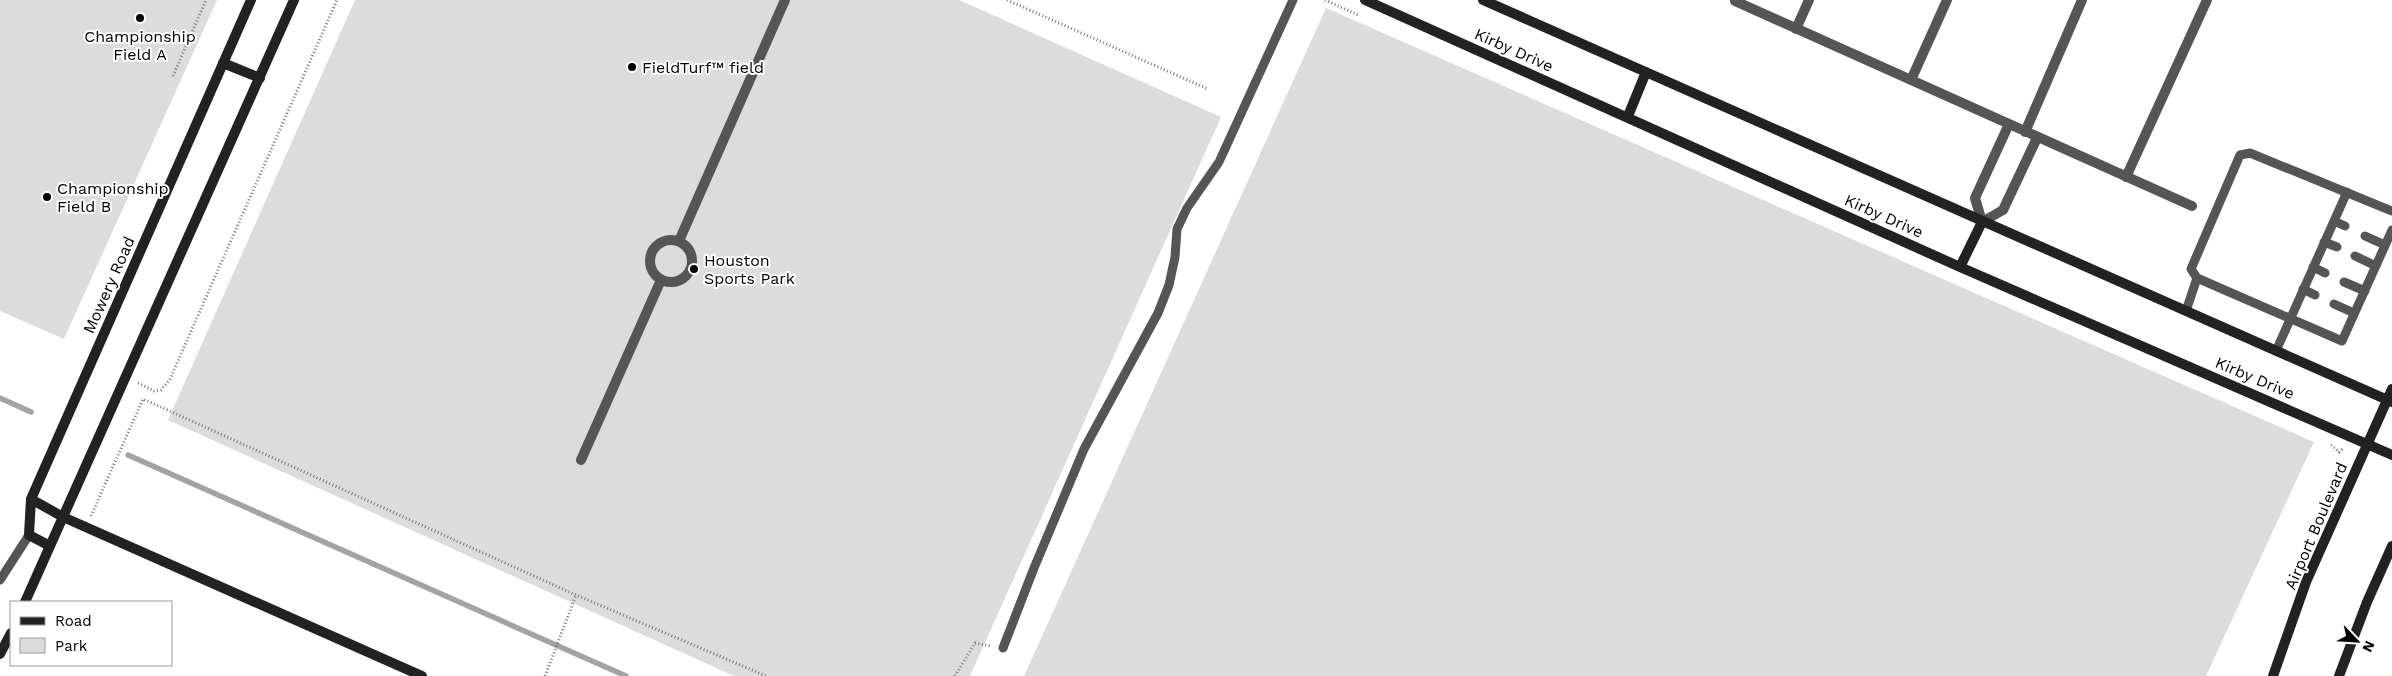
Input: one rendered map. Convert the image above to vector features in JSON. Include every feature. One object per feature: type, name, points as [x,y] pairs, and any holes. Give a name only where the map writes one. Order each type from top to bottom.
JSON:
[{"type":"street","name":"Mowery Road","points":[[28,535],[30,499],[251,0]]},
{"type":"street","points":[[25,601],[294,0]]},
{"type":"street","points":[[679,241],[785,0]]},
{"type":"street","name":"Kirby Drive","points":[[1365,0],[1628,116],[1960,267],[2392,454]]},
{"type":"street","name":"Kirby Drive","points":[[1483,0],[2390,401]]},
{"type":"street","points":[[1796,28],[1809,0]]},
{"type":"street","points":[[1910,80],[1947,0]]},
{"type":"street","points":[[2025,132],[2082,0]]},
{"type":"street","points":[[2126,177],[2207,0]]},
{"type":"street","points":[[1735,1],[2192,206]]},
{"type":"street","points":[[223,63],[260,78]]},
{"type":"street","points":[[1628,116],[1646,72]]},
{"type":"street","points":[[1982,222],[1975,198],[2009,124]]},
{"type":"street","points":[[1960,267],[1982,222],[2003,210],[2037,138]]},
{"type":"street","points":[[672,240],[679,241],[685,245],[692,256],[690,270],[681,280],[667,282],[660,280],[651,270],[650,255],[658,244],[672,240]]},
{"type":"street","points":[[582,460],[660,280]]},
{"type":"street","name":"Airport Boulevard","points":[[2273,676],[2306,582],[2368,444],[2390,401],[2392,390]]},
{"type":"street","points":[[30,499],[86,526],[422,676]]},
{"type":"street","points":[[28,535],[50,546]]},
{"type":"street","points":[[2339,676],[2367,602],[2392,546]]},
{"type":"street","points":[[0,654],[10,635]]},
{"type":"lane","points":[[1003,648],[1034,568],[1084,450],[1158,312],[1173,266],[1177,229],[1187,208],[1219,162],[1293,0]]},
{"type":"lane","points":[[2392,211],[2250,152],[2240,155],[2191,269],[2197,278],[2342,341],[2392,230]]},
{"type":"lane","points":[[2276,351],[2347,192]]},
{"type":"lane","points":[[2334,221],[2346,226]]},
{"type":"lane","points":[[2365,236],[2385,244]]},
{"type":"lane","points":[[2324,242],[2337,247]]},
{"type":"lane","points":[[2354,256],[2376,266]]},
{"type":"lane","points":[[2313,267],[2326,273]]},
{"type":"lane","points":[[2186,311],[2197,278]]},
{"type":"lane","points":[[2344,282],[2364,291]]},
{"type":"lane","points":[[2303,289],[2315,295]]},
{"type":"lane","points":[[2334,304],[2354,313]]},
{"type":"lane","points":[[0,580],[28,535]]},
{"type":"path","points":[[172,76],[206,0]]},
{"type":"path","points":[[126,377],[154,390],[161,390],[170,379],[337,0]]},
{"type":"path","points":[[1007,0],[1208,89]]},
{"type":"path","points":[[86,526],[143,399],[576,595],[766,676]]},
{"type":"path","points":[[545,676],[576,595]]},
{"type":"path","points":[[955,676],[975,643],[1003,648]]},
{"type":"green space","points":[[0,0],[217,0],[64,339],[0,311]]},
{"type":"green space","name":"Houston Sports Park","points":[[355,0],[959,0],[1221,117],[970,676],[734,676],[168,420]]},
{"type":"green space","points":[[1326,8],[2314,442],[2206,676],[1024,676]]},
{"type":"waterway","points":[[0,398],[31,412]]},
{"type":"waterway","points":[[128,455],[626,676]]},
{"type":"place","name":"Championship Field A","points":[[140,18]]},
{"type":"place","name":"FieldTurf™ field","points":[[632,67]]},
{"type":"place","name":"Championship Field B","points":[[47,197]]},
{"type":"place","name":"Houston Sports Park","points":[[694,269]]}]
